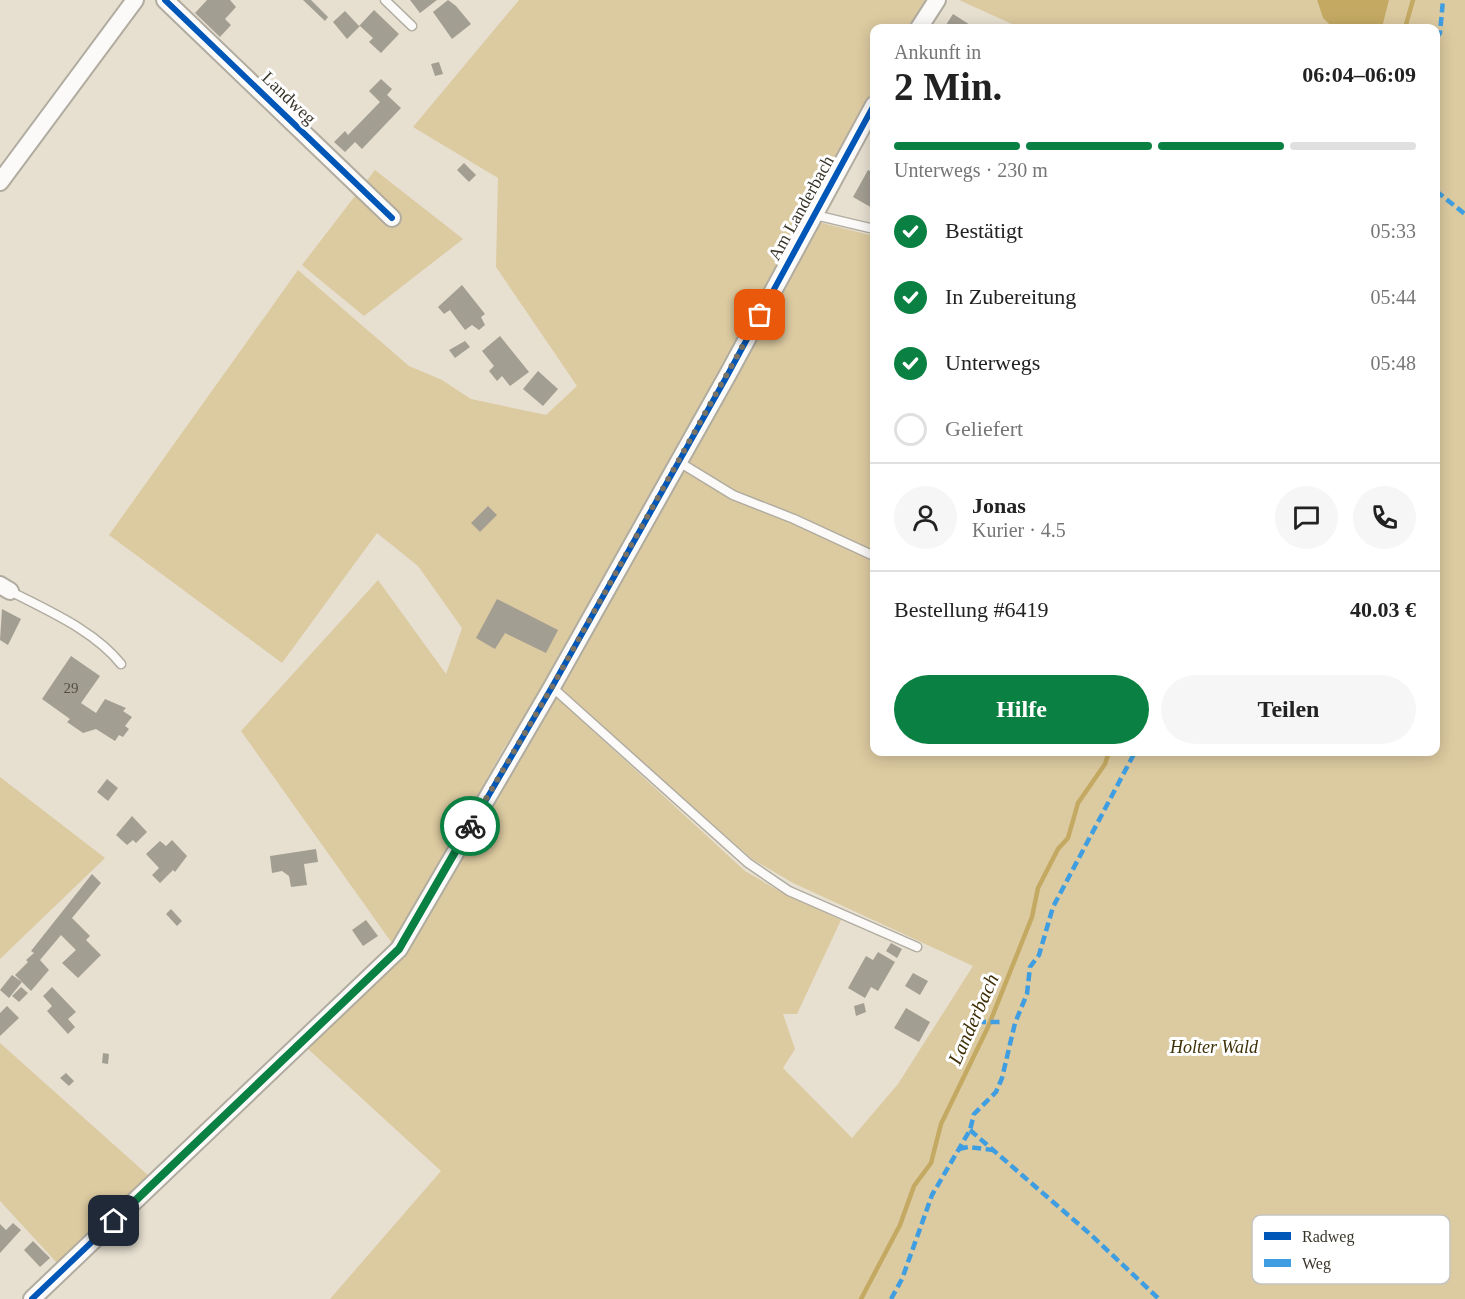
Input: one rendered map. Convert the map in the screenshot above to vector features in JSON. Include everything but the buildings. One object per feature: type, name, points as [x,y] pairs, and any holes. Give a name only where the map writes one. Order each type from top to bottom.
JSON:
[{"type":"street","points":[[0,182],[135,0]]},
{"type":"street","name":"Landweg","points":[[165,0],[392,218]]},
{"type":"street","points":[[922,24],[937,0]]},
{"type":"street","name":"Am Landerbach","points":[[32,1299],[399,949],[552,687],[679,462],[870,112]]},
{"type":"lane","points":[[385,0],[412,26]]},
{"type":"lane","points":[[815,215],[870,228]]},
{"type":"lane","points":[[679,462],[733,495],[794,519],[870,554]]},
{"type":"lane","points":[[5,588],[77,628],[106,648],[121,664]]},
{"type":"lane","points":[[552,687],[748,863],[789,891],[917,947]]},
{"type":"green space","points":[[519,0],[928,0],[913,24],[870,24],[870,95],[617,561],[547,684],[504,748],[394,946],[241,731],[378,580],[446,674],[462,628],[418,566],[377,533],[282,663],[109,535],[298,270],[409,366],[442,380],[471,399],[546,415],[577,386],[496,267],[498,178],[413,127]]},
{"type":"green space","points":[[959,0],[1317,0],[1323,18],[1329,24],[1012,24]]},
{"type":"green space","name":"Holter Wald","points":[[1389,0],[1465,0],[1465,1299],[330,1299],[441,1171],[307,1048],[403,953],[554,695],[745,871],[786,895],[841,920],[797,1014],[783,1014],[795,1049],[783,1068],[852,1138],[898,1084],[973,966],[793,883],[752,859],[558,688],[818,222],[870,235],[870,756],[1440,756],[1440,24],[1383,24]]},
{"type":"green space","points":[[375,170],[463,239],[364,316],[302,265]]},
{"type":"green space","points":[[0,777],[105,858],[0,959]]},
{"type":"green space","points":[[0,1043],[150,1177],[59,1265],[0,1201]]},
{"type":"shaded area","points":[[1317,0],[1389,0],[1383,24],[1329,24],[1323,18]]},
{"type":"waterway","name":"Landerbach","points":[[1406,24],[1413,0]]},
{"type":"waterway","name":"Landerbach","points":[[861,1299],[900,1225],[914,1186],[931,1163],[941,1124],[988,1027],[1032,917],[1038,888],[1058,849],[1068,838],[1078,803],[1105,764],[1108,756]]},
{"type":"marked path","points":[[1440,33],[1443,0]]},
{"type":"marked path","points":[[1440,194],[1465,214]]},
{"type":"marked path","points":[[891,1299],[902,1279],[932,1195],[970,1130],[974,1114],[996,1092],[1002,1078],[1015,1023],[1027,994],[1030,967],[1039,955],[1053,907],[1133,756]]},
{"type":"marked path","points":[[977,1022],[1003,1022]]},
{"type":"marked path","points":[[970,1130],[1090,1234],[1159,1299]]},
{"type":"marked path","points":[[959,1149],[968,1147],[993,1150]]},
{"type":"cycle path","points":[[165,0],[392,218]]},
{"type":"cycle path","points":[[32,1299],[399,949],[552,687],[727,376],[870,112]]},
{"type":"way so far","points":[[470,826],[552,687],[760,315]]},
{"type":"route","points":[[114,1221],[399,949],[470,826]]}]
